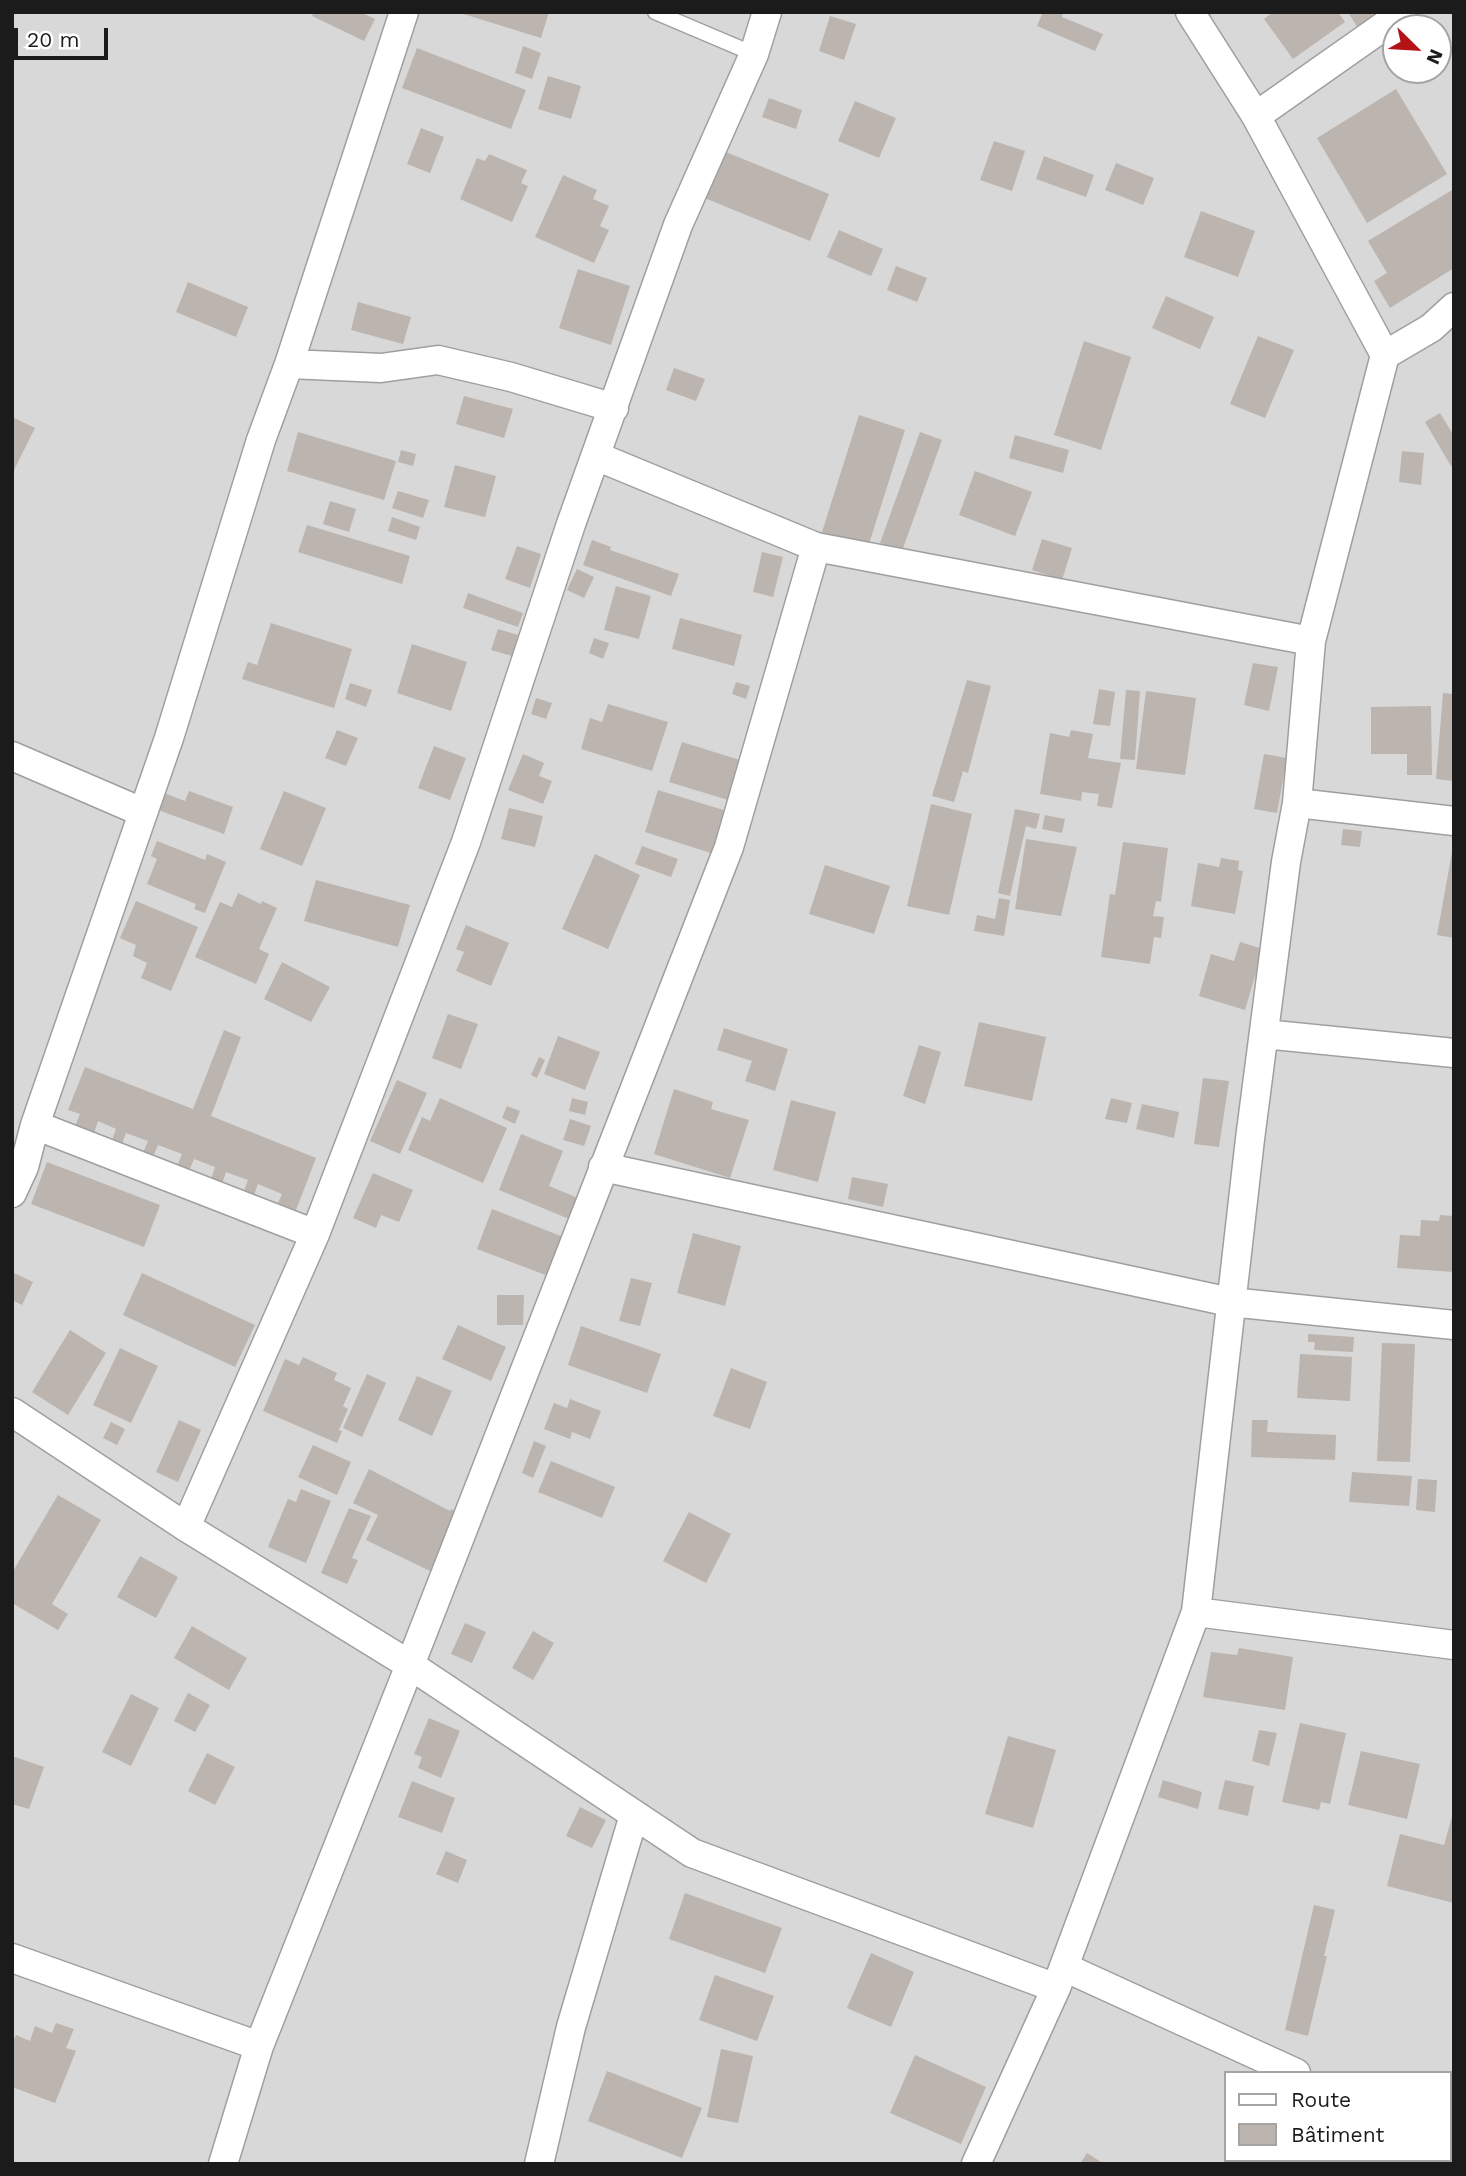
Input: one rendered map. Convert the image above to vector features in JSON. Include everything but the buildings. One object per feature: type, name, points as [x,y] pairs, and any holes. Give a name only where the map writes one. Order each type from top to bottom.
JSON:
[{"type":"street","points":[[12,1194],[24,1167],[35,1125],[169,738],[261,440],[289,364],[404,12]]},
{"type":"street","points":[[186,1527],[315,1234],[466,842],[571,524],[678,225],[754,54],[767,12]]},
{"type":"street","points":[[976,2164],[1060,1978],[1196,1612],[1230,1303],[1286,862],[1297,803],[1311,641],[1385,355],[1256,116],[1190,12]]},
{"type":"street","points":[[1256,116],[1404,12]]},
{"type":"street","points":[[1385,355],[1431,328],[1454,307]]},
{"type":"street","points":[[289,364],[381,368],[438,360],[511,377],[614,408]]},
{"type":"street","points":[[596,456],[816,547],[1311,641]]},
{"type":"street","points":[[223,2164],[259,2046],[729,846],[816,547]]},
{"type":"street","points":[[12,755],[142,812]]},
{"type":"street","points":[[1297,803],[1454,821]]},
{"type":"street","points":[[1264,1034],[1454,1053]]},
{"type":"street","points":[[35,1125],[315,1234]]},
{"type":"street","points":[[603,1167],[1230,1303],[1454,1325]]},
{"type":"street","points":[[12,1412],[186,1527],[410,1665],[692,1853],[1060,1978],[1291,2071]]},
{"type":"street","points":[[1196,1612],[1454,1645]]},
{"type":"street","points":[[539,2164],[571,2027],[634,1815]]},
{"type":"street","points":[[12,1958],[259,2046]]},
{"type":"lane","points":[[655,12],[754,54]]},
{"type":"shaded area","points":[[12,12],[1454,12],[1454,2164],[12,2164]]}]
